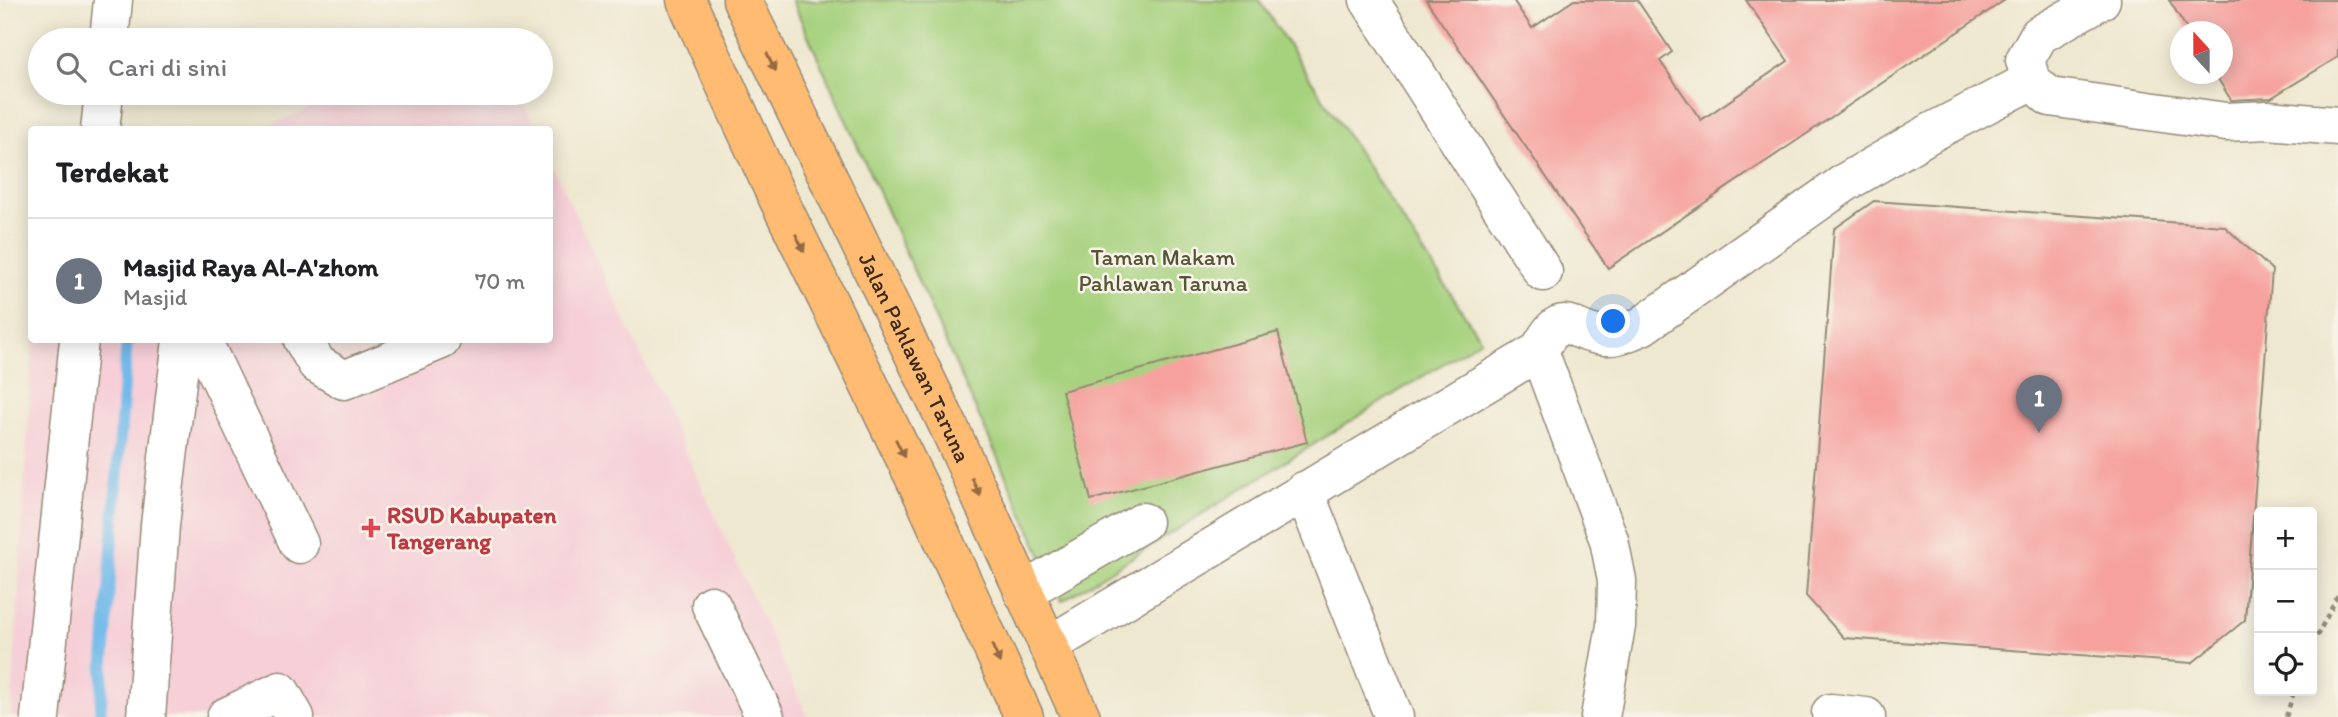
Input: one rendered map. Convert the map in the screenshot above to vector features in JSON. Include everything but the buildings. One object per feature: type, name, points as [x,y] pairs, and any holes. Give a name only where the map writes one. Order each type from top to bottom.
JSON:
[{"type":"highway","points":[[686,0],[770,182],[923,495],[1024,717]]},
{"type":"highway","name":"Jalan Pahlawan Taruna","points":[[741,0],[948,425],[1081,717]]},
{"type":"street","points":[[110,28],[113,0]]},
{"type":"street","points":[[1369,0],[1543,272]]},
{"type":"street","points":[[2101,0],[2039,35],[2025,60],[2031,81],[2050,97],[2226,122],[2268,120],[2338,126]]},
{"type":"street","points":[[1048,646],[1539,351],[1550,330],[1559,323],[1568,323],[1590,334],[1607,337],[1642,326],[1846,182],[1934,131],[2031,81]]},
{"type":"street","points":[[100,126],[103,105]]},
{"type":"street","points":[[40,717],[79,343]]},
{"type":"street","points":[[146,717],[160,525],[182,343]]},
{"type":"street","points":[[203,343],[299,544]]},
{"type":"street","points":[[305,343],[317,364],[344,380],[434,343]]},
{"type":"street","points":[[1539,351],[1609,540],[1616,580],[1616,626],[1600,717]]},
{"type":"street","points":[[1304,491],[1394,717]]},
{"type":"street","points":[[1023,592],[1143,522]]},
{"type":"street","points":[[711,604],[765,717]]},
{"type":"street","points":[[226,717],[280,691],[295,717]]},
{"type":"path","points":[[2317,636],[2338,596]]},
{"type":"path","points":[[2286,717],[2292,696]]},
{"type":"shaded area","points":[[318,105],[525,105],[535,126],[268,126]]},
{"type":"shaded area","name":"RSUD Kabupaten Tangerang","points":[[553,165],[808,717],[11,717],[33,343],[553,343]]},
{"type":"green space","name":"Taman Makam Pahlawan Taruna","points":[[792,0],[1259,0],[1481,340],[1062,601]]},
{"type":"waterway","points":[[100,717],[127,343]]},
{"type":"place","name":"Masjid Raya Al-A'zhom","points":[[2039,433]]},
{"type":"place","name":"RSUD Kabupaten Tangerang","points":[[371,528]]}]
